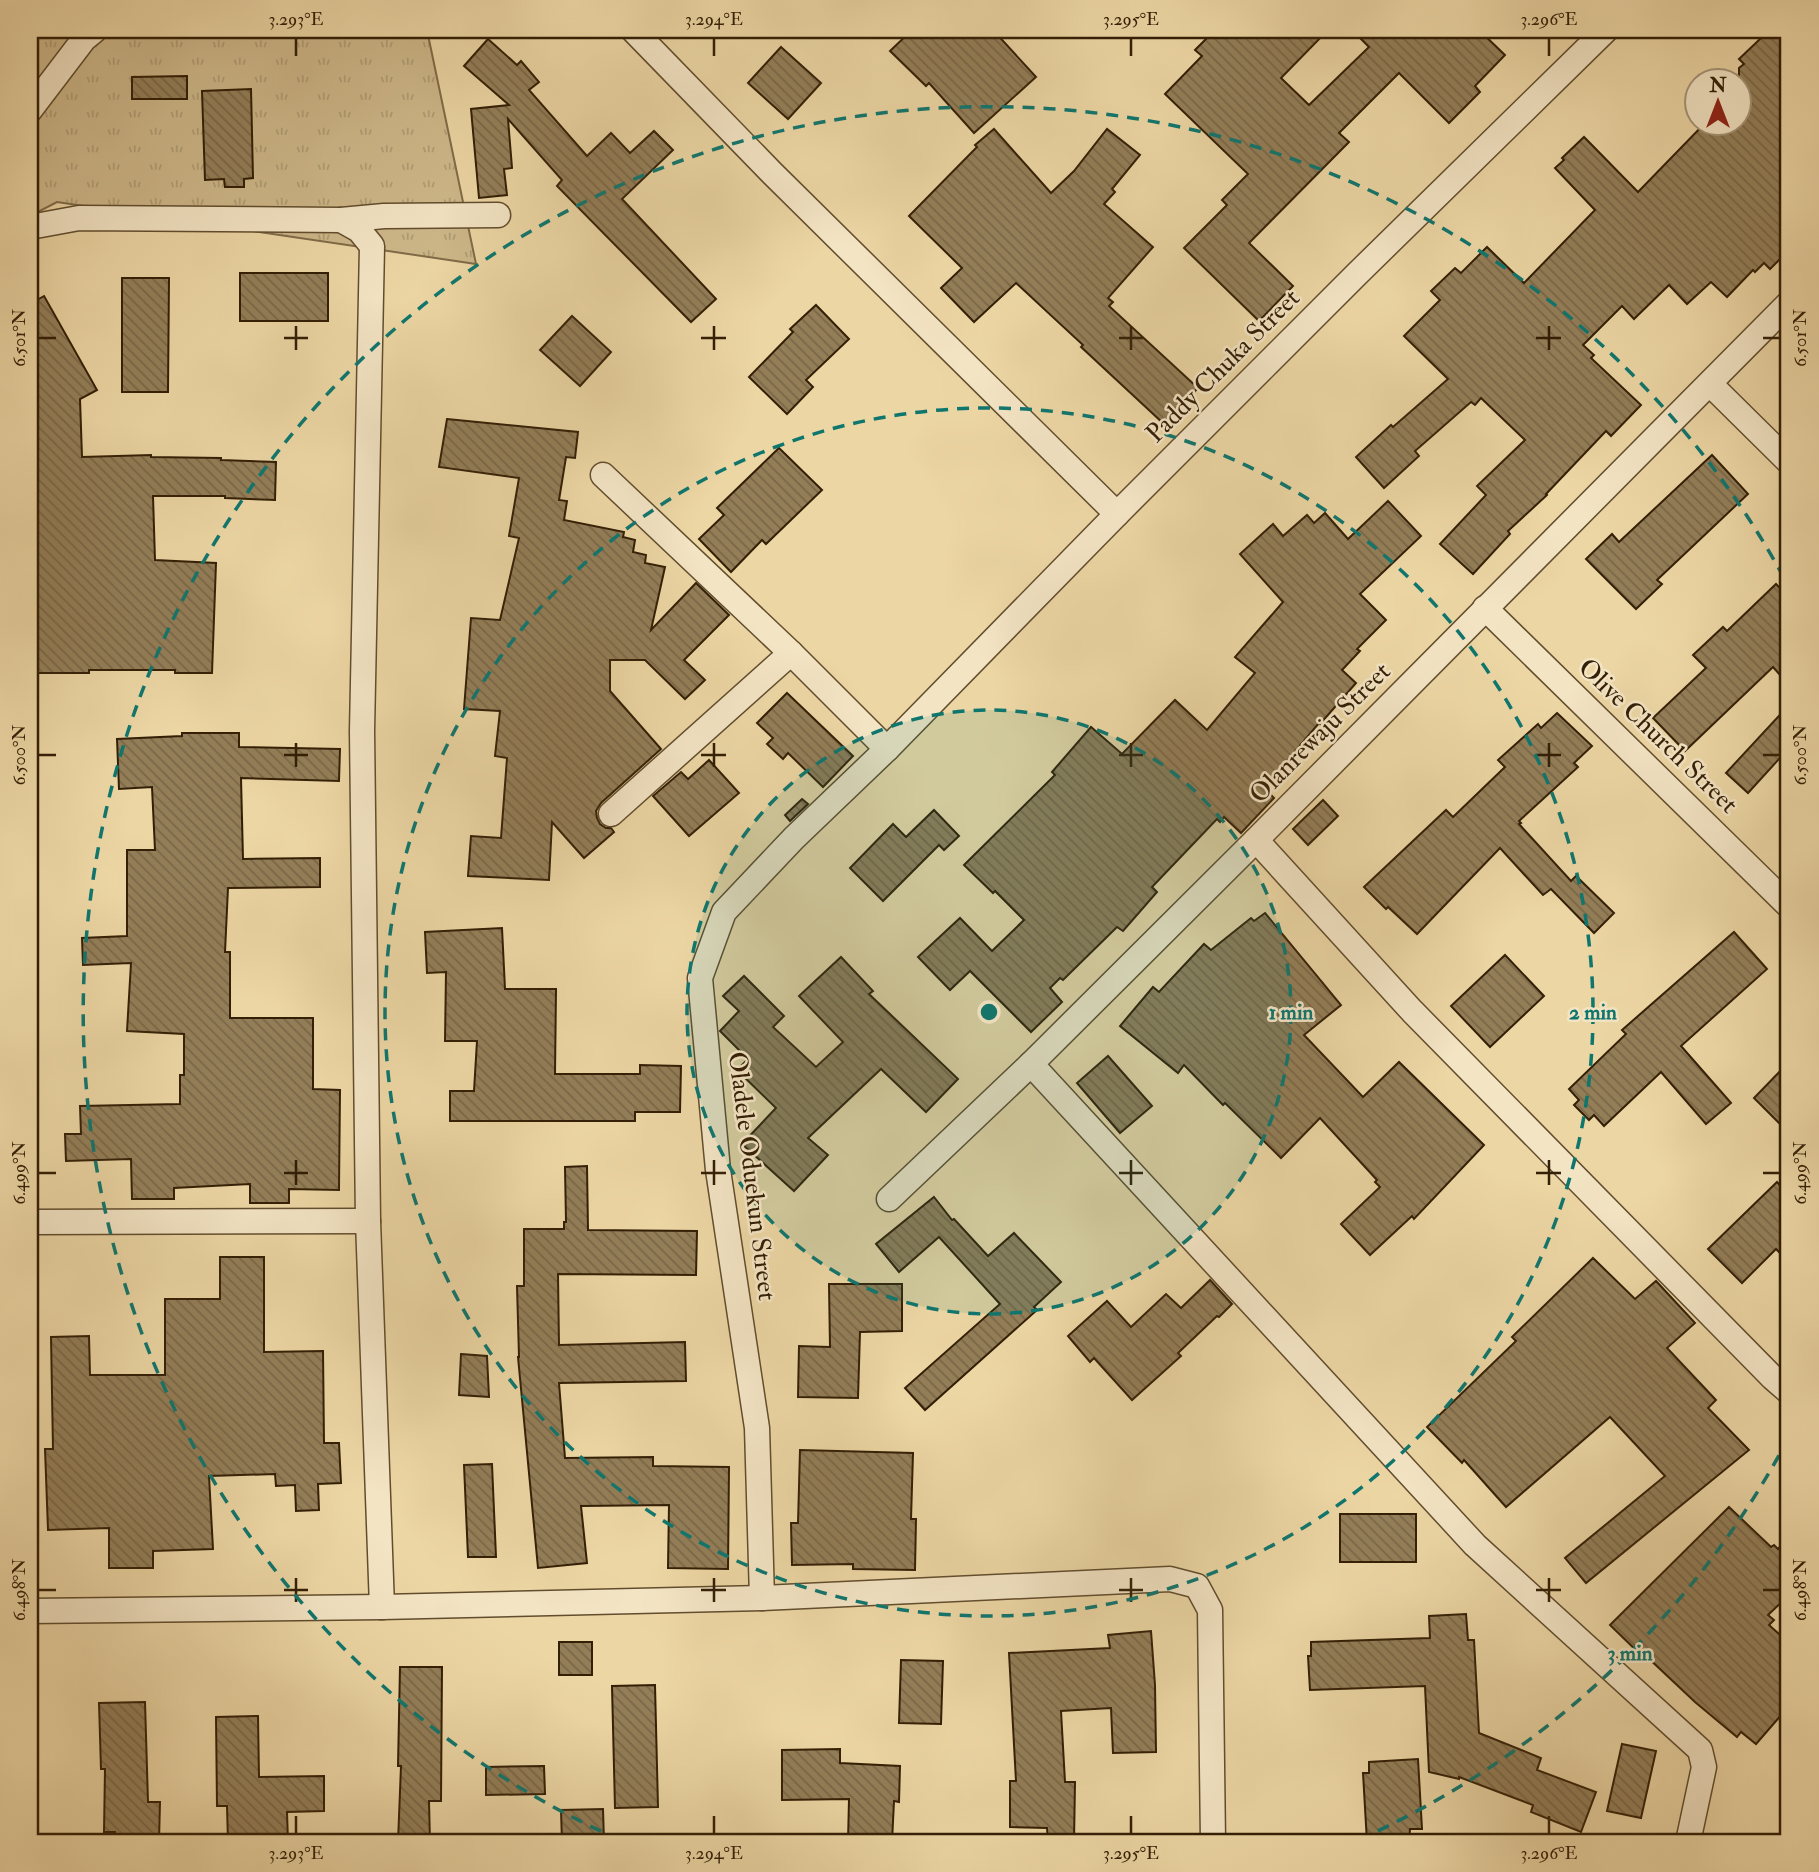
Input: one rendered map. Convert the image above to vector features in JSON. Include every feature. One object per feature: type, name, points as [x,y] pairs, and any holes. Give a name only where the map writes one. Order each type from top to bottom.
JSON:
[{"type":"street","points":[[633,30],[772,173],[1117,514]]},
{"type":"street","name":"Paddy Chuka Street","points":[[887,749],[1358,273],[1606,30]]},
{"type":"street","points":[[30,110],[84,33]]},
{"type":"street","points":[[30,227],[79,218],[341,220],[384,216],[498,215]]},
{"type":"street","points":[[341,220],[359,230],[372,246],[362,731],[368,1221],[383,1607]]},
{"type":"street","name":"Olanrewaju Street","points":[[889,1199],[1031,1064],[1256,840],[1789,303]]},
{"type":"street","points":[[1710,384],[1789,462]]},
{"type":"street","points":[[603,475],[791,653],[887,749]]},
{"type":"street","name":"Olive Church Street","points":[[1485,608],[1789,906]]},
{"type":"street","points":[[611,814],[791,653]]},
{"type":"street","name":"Oladele Oduekun Street","points":[[762,1598],[757,1429],[718,1170],[700,978],[724,912],[794,838],[887,749]]},
{"type":"street","points":[[1256,840],[1412,1011],[1789,1392]]},
{"type":"street","points":[[1031,1064],[1475,1545],[1700,1750],[1704,1767],[1688,1842]]},
{"type":"street","points":[[30,1222],[368,1221]]},
{"type":"street","points":[[30,1611],[383,1607],[762,1598],[1170,1579],[1197,1586],[1210,1610],[1213,1842]]},
{"type":"green space","points":[[30,30],[427,30],[476,264],[57,202],[30,216]]},
{"type":"building","points":[[912,30],[993,30],[1036,77],[974,133],[929,83],[926,86],[890,51]]},
{"type":"building","points":[[1215,30],[1328,30],[1281,78],[1309,105],[1369,47],[1352,30],[1479,30],[1505,55],[1475,86],[1480,92],[1449,123],[1399,73],[1339,133],[1349,142],[1249,243],[1293,286],[1259,321],[1184,248],[1227,205],[1222,200],[1248,174],[1165,94],[1202,56],[1195,50]]},
{"type":"building","points":[[1750,30],[1789,30],[1789,250],[1770,269],[1764,263],[1755,272],[1753,270],[1727,297],[1711,282],[1687,304],[1669,285],[1634,319],[1622,306],[1583,345],[1594,355],[1591,358],[1641,405],[1611,436],[1606,431],[1547,495],[1508,531],[1510,534],[1473,574],[1440,544],[1486,495],[1477,486],[1525,440],[1481,398],[1475,405],[1471,402],[1415,451],[1419,456],[1384,488],[1356,457],[1448,379],[1404,336],[1440,300],[1431,291],[1455,268],[1461,273],[1487,247],[1524,283],[1595,210],[1555,168],[1584,137],[1638,192],[1692,136],[1752,136],[1752,66],[1742,66],[1744,64],[1739,59],[1760,39]]},
{"type":"building","points":[[488,39],[517,65],[521,61],[539,82],[529,90],[587,156],[611,133],[630,153],[654,131],[673,150],[622,199],[716,299],[691,322],[557,186],[562,180],[508,119],[512,168],[504,169],[507,195],[479,198],[471,109],[509,105],[464,66]]},
{"type":"building","points":[[781,47],[821,83],[788,119],[748,83]]},
{"type":"building","points":[[187,76],[187,99],[132,99],[132,77]]},
{"type":"building","points":[[251,89],[253,178],[244,179],[244,187],[225,187],[224,179],[205,180],[202,91]]},
{"type":"building","points":[[994,129],[1051,193],[1074,171],[1107,129],[1140,155],[1112,189],[1115,192],[1104,204],[1153,247],[1108,298],[1113,302],[1109,306],[1198,388],[1164,424],[1016,283],[974,322],[941,288],[962,268],[909,216],[977,147],[975,145]]},
{"type":"building","points":[[240,273],[328,273],[328,321],[240,321]]},
{"type":"building","points":[[122,278],[169,278],[168,392],[122,392]]},
{"type":"building","points":[[44,296],[97,390],[80,399],[82,457],[151,455],[276,462],[275,500],[225,496],[153,496],[155,560],[216,563],[212,673],[89,670],[89,673],[33,673],[30,304]]},
{"type":"building","points":[[816,305],[849,339],[806,380],[813,387],[787,414],[749,377],[793,332],[790,329]]},
{"type":"building","points":[[572,316],[611,352],[580,386],[540,350]]},
{"type":"building","points":[[447,419],[578,432],[575,458],[566,457],[559,500],[567,501],[564,520],[624,532],[623,537],[635,540],[633,552],[646,555],[645,563],[665,567],[651,630],[696,583],[729,615],[684,660],[705,680],[685,699],[645,660],[610,660],[610,691],[661,749],[601,803],[596,811],[597,818],[600,824],[614,832],[584,858],[552,822],[549,880],[468,876],[471,836],[501,838],[507,758],[495,756],[500,711],[464,709],[471,618],[500,620],[519,538],[509,536],[519,478],[439,467]]},
{"type":"building","points":[[779,448],[822,490],[766,544],[762,540],[731,572],[699,539],[724,515],[717,508]]},
{"type":"building","points":[[1712,455],[1748,494],[1657,580],[1662,584],[1636,609],[1586,559],[1612,534],[1619,542]]},
{"type":"building","points":[[1388,501],[1421,536],[1360,594],[1386,620],[1357,649],[1360,651],[1342,670],[1356,683],[1264,788],[1274,798],[1241,833],[1224,817],[1220,822],[1217,819],[1152,887],[1157,892],[1123,931],[1117,927],[1063,980],[1060,978],[1050,988],[1062,1002],[1031,1032],[970,971],[950,990],[918,957],[960,918],[992,951],[1024,920],[964,865],[1055,775],[1052,772],[1091,727],[1122,754],[1175,700],[1207,730],[1255,673],[1235,657],[1283,602],[1240,554],[1273,524],[1283,536],[1307,515],[1314,523],[1325,513],[1348,539]]},
{"type":"building","points":[[1776,584],[1789,598],[1789,685],[1773,667],[1685,751],[1653,718],[1706,668],[1693,655],[1723,627],[1727,631]]},
{"type":"building","points":[[787,693],[853,756],[823,787],[788,753],[783,759],[767,744],[773,738],[757,723]]},
{"type":"building","points":[[1789,705],[1789,748],[1748,793],[1726,773]]},
{"type":"building","points":[[1557,713],[1592,746],[1574,763],[1578,767],[1519,821],[1519,824],[1571,881],[1576,876],[1614,913],[1594,933],[1551,889],[1543,895],[1500,848],[1417,934],[1364,887],[1446,810],[1453,817],[1505,767],[1498,760],[1538,724],[1541,728]]},
{"type":"building","points":[[182,733],[239,733],[239,747],[340,749],[339,781],[241,778],[243,859],[320,858],[320,887],[228,888],[225,952],[230,952],[230,1018],[313,1018],[313,1089],[340,1090],[339,1190],[289,1189],[289,1203],[250,1203],[250,1184],[174,1188],[174,1199],[132,1199],[131,1159],[66,1161],[65,1134],[81,1134],[80,1106],[180,1104],[180,1075],[184,1075],[184,1034],[127,1031],[131,963],[83,965],[82,938],[127,936],[127,850],[155,850],[152,787],[119,789],[117,739],[182,736]]},
{"type":"building","points":[[709,760],[739,793],[689,836],[653,796],[681,772],[688,779]]},
{"type":"building","points":[[802,799],[808,804],[790,821],[785,815]]},
{"type":"building","points":[[1323,800],[1338,816],[1308,845],[1293,829]]},
{"type":"building","points":[[934,810],[959,836],[944,850],[939,845],[883,901],[850,868],[893,824],[906,837]]},
{"type":"building","points":[[1265,913],[1341,1005],[1304,1035],[1363,1097],[1399,1062],[1484,1145],[1414,1219],[1412,1216],[1370,1255],[1341,1224],[1380,1187],[1375,1182],[1377,1180],[1320,1118],[1281,1158],[1184,1065],[1178,1073],[1120,1026],[1153,987],[1159,992],[1204,944],[1211,950],[1251,918],[1254,921]]},
{"type":"building","points":[[502,928],[505,989],[556,989],[555,1074],[640,1074],[640,1065],[681,1066],[680,1112],[635,1112],[635,1121],[450,1121],[450,1091],[474,1091],[477,1041],[445,1041],[446,972],[427,973],[425,932]]},
{"type":"building","points":[[1734,932],[1767,969],[1681,1046],[1731,1103],[1706,1124],[1661,1072],[1604,1126],[1594,1115],[1589,1120],[1574,1105],[1579,1100],[1569,1089],[1626,1034],[1622,1030]]},
{"type":"building","points":[[1505,955],[1544,996],[1490,1047],[1451,1006]]},
{"type":"building","points":[[841,957],[873,991],[869,994],[958,1079],[926,1112],[881,1069],[808,1138],[828,1155],[794,1191],[742,1144],[776,1108],[737,1070],[748,1059],[720,1031],[739,1011],[723,996],[744,976],[784,1016],[773,1027],[816,1067],[843,1042],[799,996]]},
{"type":"building","points":[[1108,1056],[1152,1106],[1120,1133],[1077,1083]]},
{"type":"building","points":[[1789,1062],[1789,1133],[1754,1098]]},
{"type":"building","points":[[587,1166],[588,1230],[697,1231],[696,1275],[558,1274],[559,1345],[685,1342],[686,1381],[559,1383],[565,1458],[653,1457],[653,1466],[729,1467],[728,1569],[668,1568],[669,1505],[581,1506],[587,1563],[538,1568],[518,1357],[517,1286],[524,1286],[524,1229],[564,1229],[565,1167]]},
{"type":"building","points":[[1777,1182],[1789,1195],[1789,1262],[1776,1249],[1742,1283],[1708,1249]]},
{"type":"building","points":[[934,1197],[952,1220],[954,1219],[988,1256],[1014,1233],[1061,1282],[1034,1307],[1037,1310],[925,1410],[905,1388],[1000,1304],[939,1237],[899,1272],[876,1244]]},
{"type":"building","points":[[220,1257],[264,1257],[264,1352],[323,1351],[324,1443],[339,1443],[341,1483],[318,1484],[319,1510],[296,1511],[295,1485],[276,1486],[275,1474],[209,1476],[213,1549],[153,1551],[153,1568],[109,1568],[109,1528],[48,1530],[45,1449],[53,1449],[51,1337],[89,1336],[90,1375],[165,1375],[165,1299],[220,1299]]},
{"type":"building","points":[[1593,1258],[1635,1299],[1656,1281],[1695,1323],[1667,1348],[1716,1400],[1708,1408],[1749,1450],[1586,1583],[1565,1558],[1665,1476],[1610,1417],[1506,1507],[1464,1460],[1462,1463],[1427,1427],[1516,1341],[1512,1337]]},
{"type":"building","points":[[1210,1280],[1232,1304],[1178,1353],[1181,1356],[1132,1400],[1094,1358],[1090,1362],[1068,1336],[1107,1301],[1131,1327],[1166,1294],[1181,1308]]},
{"type":"building","points":[[829,1284],[902,1284],[902,1331],[860,1332],[858,1398],[798,1397],[799,1346],[830,1347]]},
{"type":"building","points":[[461,1354],[487,1356],[489,1397],[459,1395]]},
{"type":"building","points":[[800,1450],[913,1453],[911,1519],[916,1519],[915,1570],[853,1569],[853,1564],[792,1565],[791,1523],[798,1523]]},
{"type":"building","points":[[492,1464],[496,1557],[468,1557],[464,1465]]},
{"type":"building","points":[[1729,1507],[1771,1547],[1774,1545],[1778,1549],[1789,1537],[1789,1595],[1768,1615],[1774,1620],[1769,1625],[1789,1643],[1789,1706],[1756,1744],[1741,1732],[1737,1737],[1645,1655],[1643,1657],[1610,1625]]},
{"type":"building","points":[[1340,1514],[1416,1514],[1416,1562],[1340,1562]]},
{"type":"building","points":[[1466,1614],[1468,1640],[1474,1640],[1479,1733],[1541,1758],[1537,1770],[1596,1792],[1581,1832],[1531,1812],[1533,1805],[1459,1777],[1429,1772],[1425,1686],[1310,1690],[1308,1656],[1311,1656],[1311,1642],[1430,1638],[1429,1616]]},
{"type":"building","points":[[1151,1631],[1156,1752],[1113,1753],[1111,1708],[1061,1711],[1065,1782],[1075,1782],[1074,1842],[1048,1842],[1047,1828],[1010,1827],[1010,1781],[1016,1781],[1009,1653],[1110,1648],[1108,1635]]},
{"type":"building","points":[[559,1642],[592,1642],[592,1675],[559,1675]]},
{"type":"building","points":[[901,1660],[943,1661],[941,1724],[899,1723]]},
{"type":"building","points":[[400,1667],[442,1667],[441,1801],[429,1801],[430,1842],[398,1842],[401,1766],[398,1766]]},
{"type":"building","points":[[655,1685],[658,1807],[615,1808],[612,1686]]},
{"type":"building","points":[[145,1702],[148,1802],[160,1802],[159,1842],[115,1842],[115,1832],[104,1832],[105,1769],[101,1769],[99,1703]]},
{"type":"building","points":[[258,1716],[259,1777],[324,1776],[324,1811],[287,1812],[288,1842],[228,1842],[227,1806],[217,1806],[216,1717]]},
{"type":"building","points":[[1622,1744],[1656,1751],[1641,1818],[1607,1811]]},
{"type":"building","points":[[840,1749],[840,1763],[900,1766],[899,1802],[894,1801],[892,1842],[848,1842],[849,1799],[782,1800],[782,1750]]},
{"type":"building","points":[[1418,1759],[1422,1829],[1410,1829],[1409,1842],[1367,1842],[1363,1773],[1369,1773],[1369,1762]]},
{"type":"building","points":[[544,1766],[545,1794],[486,1795],[486,1767]]},
{"type":"building","points":[[603,1809],[604,1842],[562,1842],[561,1810]]}]
